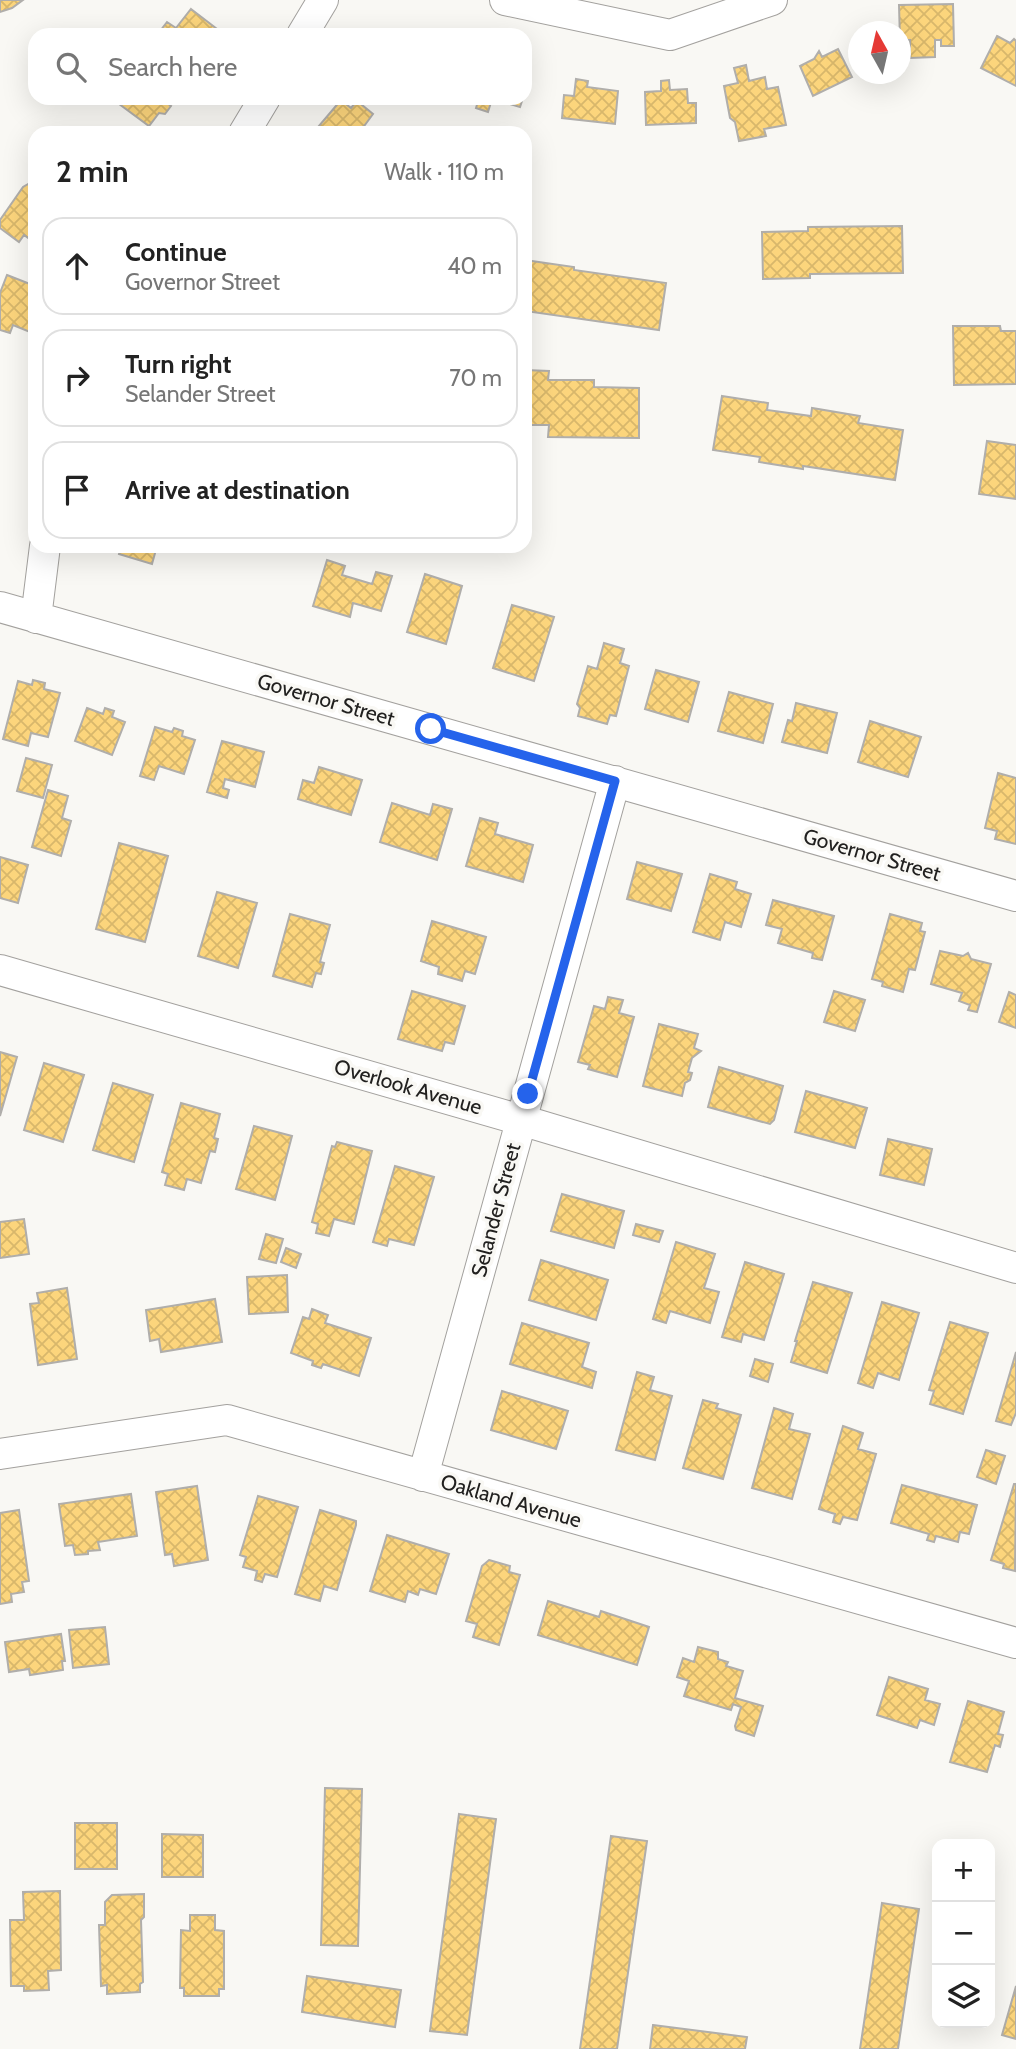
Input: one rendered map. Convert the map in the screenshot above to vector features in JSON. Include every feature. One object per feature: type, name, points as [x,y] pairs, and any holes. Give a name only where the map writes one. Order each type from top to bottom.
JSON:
[{"type":"street","points":[[306,28],[323,0]]},
{"type":"street","points":[[505,0],[670,35],[772,0]]},
{"type":"street","points":[[248,126],[261,105]]},
{"type":"street","points":[[36,618],[44,553]]},
{"type":"street","name":"Governor Street","points":[[0,607],[1016,896]]},
{"type":"street","name":"Selander Street","points":[[423,1476],[615,781]]},
{"type":"street","name":"Overlook Avenue","points":[[0,970],[521,1120],[1016,1268]]},
{"type":"street","name":"Oakland Avenue","points":[[0,1454],[227,1420],[1016,1643]]},
{"type":"building","points":[[0,0],[23,0],[0,12]]},
{"type":"building","points":[[953,4],[954,46],[941,46],[941,40],[935,40],[935,57],[911,58],[911,21],[899,21],[899,5]]},
{"type":"building","points":[[191,9],[216,28],[176,28]]},
{"type":"building","points":[[167,22],[176,28],[162,28]]},
{"type":"building","points":[[997,36],[1010,43],[1014,39],[1016,41],[1016,86],[981,68]]},
{"type":"building","points":[[838,49],[848,69],[848,79],[813,96],[800,66],[814,59],[819,51],[822,57]]},
{"type":"building","points":[[746,65],[749,81],[765,77],[767,89],[778,87],[786,125],[764,129],[766,136],[739,141],[735,122],[730,118],[724,86],[738,83],[734,68]]},
{"type":"building","points":[[576,79],[588,81],[587,87],[618,91],[615,124],[562,118],[564,95],[574,96]]},
{"type":"building","points":[[669,80],[670,90],[687,89],[688,103],[696,103],[696,123],[646,125],[645,92],[661,91],[661,81]]},
{"type":"building","points":[[120,105],[171,106],[165,114],[159,113],[149,126]]},
{"type":"building","points":[[337,105],[347,105],[351,108],[354,105],[362,105],[373,114],[364,126],[319,126]]},
{"type":"building","points":[[477,105],[490,105],[488,112],[476,108]]},
{"type":"building","points":[[28,184],[28,238],[24,235],[19,242],[0,228],[0,220],[23,187]]},
{"type":"building","points":[[902,226],[903,273],[810,274],[810,278],[763,279],[762,232],[808,231],[808,227]]},
{"type":"building","points":[[532,261],[666,283],[659,330],[532,312]]},
{"type":"building","points":[[7,275],[28,283],[28,331],[13,325],[10,333],[0,330],[0,293]]},
{"type":"building","points":[[953,326],[1000,326],[1001,331],[1016,331],[1016,384],[954,385]]},
{"type":"building","points":[[532,370],[549,371],[548,380],[594,380],[594,387],[639,388],[639,438],[548,437],[549,425],[532,425]]},
{"type":"building","points":[[722,396],[768,403],[767,410],[811,416],[812,408],[860,416],[858,423],[903,430],[895,480],[759,462],[760,457],[713,450]]},
{"type":"building","points":[[987,441],[1016,445],[1016,499],[979,494]]},
{"type":"building","points":[[119,553],[155,553],[152,564]]},
{"type":"building","points":[[327,560],[345,566],[342,575],[372,584],[376,572],[392,576],[381,611],[353,603],[350,617],[313,606]]},
{"type":"building","points":[[425,574],[462,586],[446,644],[407,632]]},
{"type":"building","points":[[512,605],[554,617],[534,681],[493,668]]},
{"type":"building","points":[[604,643],[624,649],[620,663],[629,666],[616,716],[610,715],[607,724],[578,716],[580,708],[577,704],[588,666],[597,669]]},
{"type":"building","points":[[656,670],[699,682],[688,722],[645,709]]},
{"type":"building","points":[[33,680],[45,683],[44,689],[60,693],[48,737],[31,733],[28,746],[3,739],[18,681],[32,685]]},
{"type":"building","points":[[729,692],[773,704],[763,743],[718,731]]},
{"type":"building","points":[[796,703],[837,713],[827,753],[782,742],[788,720],[792,721]]},
{"type":"building","points":[[87,708],[103,714],[105,708],[114,711],[112,717],[125,722],[112,755],[75,741]]},
{"type":"building","points":[[870,721],[921,737],[908,777],[858,762]]},
{"type":"building","points":[[155,727],[172,732],[174,728],[183,731],[182,736],[195,740],[184,774],[159,766],[154,780],[140,776]]},
{"type":"building","points":[[222,741],[264,752],[255,787],[225,779],[223,788],[229,790],[227,798],[207,792]]},
{"type":"building","points":[[26,758],[52,765],[43,798],[17,791]]},
{"type":"building","points":[[319,767],[362,780],[351,815],[298,799],[303,780],[314,783]]},
{"type":"building","points":[[998,773],[1016,778],[1016,844],[995,839],[997,831],[985,828]]},
{"type":"building","points":[[48,790],[68,796],[62,818],[71,821],[61,856],[32,847]]},
{"type":"building","points":[[392,803],[430,815],[433,804],[452,809],[437,860],[380,842]]},
{"type":"building","points":[[480,818],[498,823],[495,834],[533,845],[523,882],[466,866]]},
{"type":"building","points":[[119,843],[168,856],[145,942],[96,929]]},
{"type":"building","points":[[0,857],[28,865],[18,903],[0,898]]},
{"type":"building","points":[[637,862],[682,874],[671,911],[627,899]]},
{"type":"building","points":[[710,874],[737,882],[735,889],[751,894],[741,927],[725,922],[720,940],[693,932]]},
{"type":"building","points":[[217,892],[257,903],[238,968],[198,956]]},
{"type":"building","points":[[773,900],[834,916],[822,960],[812,958],[813,953],[778,943],[782,929],[766,925]]},
{"type":"building","points":[[290,914],[330,925],[320,962],[324,963],[321,974],[316,973],[312,987],[273,976]]},
{"type":"building","points":[[890,914],[922,923],[920,931],[925,932],[915,970],[909,969],[903,992],[882,986],[883,982],[872,979]]},
{"type":"building","points":[[432,921],[486,937],[475,974],[465,971],[462,981],[438,974],[439,967],[421,961]]},
{"type":"building","points":[[940,951],[963,956],[968,953],[971,959],[991,964],[977,1012],[968,1010],[970,1005],[959,1001],[962,993],[931,984]]},
{"type":"building","points":[[412,991],[465,1006],[454,1044],[445,1042],[442,1051],[398,1039]]},
{"type":"building","points":[[834,991],[865,1000],[855,1031],[824,1022]]},
{"type":"building","points":[[1009,992],[1016,995],[1016,1028],[999,1022]]},
{"type":"building","points":[[608,997],[623,1000],[619,1013],[634,1017],[617,1077],[588,1069],[590,1065],[578,1062],[594,1006],[605,1009]]},
{"type":"building","points":[[659,1024],[698,1034],[694,1048],[701,1051],[692,1058],[688,1072],[692,1073],[690,1080],[685,1083],[682,1096],[643,1086]]},
{"type":"building","points":[[0,1052],[17,1057],[0,1116]]},
{"type":"building","points":[[44,1063],[84,1075],[63,1142],[24,1130]]},
{"type":"building","points":[[719,1067],[783,1086],[774,1120],[770,1124],[708,1107]]},
{"type":"building","points":[[113,1083],[153,1095],[134,1162],[93,1150]]},
{"type":"building","points":[[806,1091],[867,1108],[855,1148],[795,1132]]},
{"type":"building","points":[[181,1103],[220,1114],[214,1138],[218,1139],[215,1152],[210,1151],[201,1183],[187,1179],[184,1190],[165,1185],[168,1174],[162,1172]]},
{"type":"building","points":[[254,1126],[292,1136],[275,1200],[236,1189]]},
{"type":"building","points":[[888,1139],[932,1149],[924,1185],[880,1175]]},
{"type":"building","points":[[337,1142],[372,1151],[354,1224],[334,1219],[329,1236],[316,1233],[318,1224],[312,1222],[332,1146],[335,1147]]},
{"type":"building","points":[[395,1166],[434,1177],[414,1245],[389,1239],[387,1246],[373,1242]]},
{"type":"building","points":[[562,1194],[624,1211],[614,1248],[551,1231]]},
{"type":"building","points":[[24,1219],[29,1254],[0,1258],[0,1222]]},
{"type":"building","points":[[636,1224],[663,1231],[659,1242],[633,1235]]},
{"type":"building","points":[[266,1234],[283,1239],[276,1263],[259,1259]]},
{"type":"building","points":[[676,1242],[715,1254],[704,1288],[719,1292],[710,1323],[670,1311],[666,1323],[653,1319]]},
{"type":"building","points":[[286,1248],[301,1254],[296,1268],[281,1262]]},
{"type":"building","points":[[541,1260],[608,1280],[596,1320],[529,1300]]},
{"type":"building","points":[[745,1262],[784,1274],[764,1340],[743,1334],[741,1342],[722,1337]]},
{"type":"building","points":[[287,1275],[288,1312],[249,1314],[247,1277]]},
{"type":"building","points":[[813,1282],[852,1293],[827,1373],[791,1362]]},
{"type":"building","points":[[67,1288],[77,1359],[38,1365],[30,1304],[39,1303],[37,1293]]},
{"type":"building","points":[[215,1299],[222,1342],[161,1352],[159,1339],[150,1341],[146,1310]]},
{"type":"building","points":[[882,1302],[919,1313],[899,1380],[878,1373],[873,1388],[858,1383]]},
{"type":"building","points":[[312,1309],[328,1315],[325,1323],[371,1338],[359,1376],[323,1364],[321,1368],[312,1365],[313,1361],[291,1353],[303,1317],[309,1319]]},
{"type":"building","points":[[950,1322],[988,1333],[963,1414],[930,1404],[934,1391],[929,1390]]},
{"type":"building","points":[[522,1323],[589,1343],[582,1367],[596,1372],[592,1388],[510,1364]]},
{"type":"building","points":[[1016,1352],[1016,1413],[1011,1425],[996,1421]]},
{"type":"building","points":[[755,1359],[773,1364],[768,1382],[750,1376]]},
{"type":"building","points":[[637,1372],[654,1377],[650,1390],[672,1396],[655,1460],[616,1450]]},
{"type":"building","points":[[502,1391],[568,1411],[556,1449],[491,1430]]},
{"type":"building","points":[[703,1400],[718,1404],[716,1408],[741,1415],[723,1479],[683,1468]]},
{"type":"building","points":[[774,1408],[793,1414],[789,1429],[810,1434],[792,1499],[752,1488]]},
{"type":"building","points":[[843,1426],[863,1433],[858,1449],[876,1454],[857,1520],[843,1517],[840,1524],[833,1522],[835,1514],[819,1509]]},
{"type":"building","points":[[986,1450],[1005,1456],[996,1484],[977,1477]]},
{"type":"building","points":[[1014,1484],[1015,1571],[1003,1568],[1004,1564],[991,1560]]},
{"type":"building","points":[[902,1485],[977,1505],[969,1534],[960,1532],[958,1542],[936,1536],[934,1542],[927,1540],[929,1534],[891,1523]]},
{"type":"building","points":[[197,1486],[208,1560],[174,1566],[172,1554],[165,1555],[156,1492]]},
{"type":"building","points":[[131,1494],[137,1536],[98,1542],[100,1550],[88,1551],[88,1554],[75,1555],[73,1545],[65,1546],[59,1504]]},
{"type":"building","points":[[258,1496],[298,1507],[277,1577],[265,1574],[262,1582],[255,1580],[257,1571],[243,1567],[246,1557],[240,1555]]},
{"type":"building","points":[[19,1510],[29,1581],[22,1582],[24,1592],[11,1594],[12,1602],[0,1604],[0,1513]]},
{"type":"building","points":[[320,1510],[356,1521],[356,1525],[337,1590],[324,1586],[320,1601],[295,1594]]},
{"type":"building","points":[[387,1535],[449,1554],[436,1594],[420,1589],[418,1595],[408,1591],[405,1602],[370,1591]]},
{"type":"building","points":[[489,1560],[510,1566],[509,1572],[520,1575],[499,1645],[473,1637],[477,1624],[466,1621],[482,1566]]},
{"type":"building","points":[[548,1601],[599,1617],[601,1611],[649,1627],[637,1665],[538,1635]]},
{"type":"building","points":[[105,1627],[109,1664],[73,1668],[69,1630]]},
{"type":"building","points":[[61,1634],[65,1661],[62,1661],[63,1670],[30,1675],[29,1669],[9,1672],[5,1642]]},
{"type":"building","points":[[698,1647],[718,1652],[718,1659],[728,1662],[726,1666],[743,1671],[735,1698],[763,1706],[754,1736],[736,1730],[741,1707],[733,1704],[731,1710],[684,1696],[689,1681],[677,1677],[683,1658],[694,1662]]},
{"type":"building","points":[[889,1677],[928,1689],[925,1700],[940,1704],[934,1725],[920,1720],[917,1728],[877,1715]]},
{"type":"building","points":[[968,1701],[1004,1712],[998,1734],[1003,1735],[1000,1747],[995,1745],[987,1772],[950,1762]]},
{"type":"building","points":[[325,1788],[362,1789],[358,1946],[321,1945]]},
{"type":"building","points":[[459,1814],[496,1819],[467,2035],[430,2031]]},
{"type":"building","points":[[75,1823],[117,1823],[117,1869],[75,1869]]},
{"type":"building","points":[[162,1834],[203,1835],[203,1877],[162,1877]]},
{"type":"building","points":[[611,1836],[647,1841],[617,2049],[580,2049]]},
{"type":"building","points":[[60,1891],[61,1970],[48,1971],[49,1990],[24,1991],[24,1986],[11,1986],[10,1920],[24,1920],[23,1892]]},
{"type":"building","points":[[144,1894],[144,1917],[141,1920],[143,1982],[140,1984],[140,1992],[107,1994],[107,1985],[101,1986],[99,1925],[105,1925],[105,1902],[112,1895]]},
{"type":"building","points":[[882,1903],[919,1909],[898,2049],[860,2049]]},
{"type":"building","points":[[190,1915],[215,1915],[215,1930],[224,1931],[224,1989],[219,1989],[219,1996],[184,1996],[184,1988],[180,1988],[181,1930],[190,1931]]},
{"type":"building","points":[[307,1976],[401,1990],[395,2027],[302,2012]]},
{"type":"building","points":[[1016,1986],[1016,2039],[1002,2035]]},
{"type":"building","points":[[653,2025],[747,2037],[745,2049],[650,2049]]},
{"type":"route","points":[[431,729],[615,781],[528,1094]]}]
